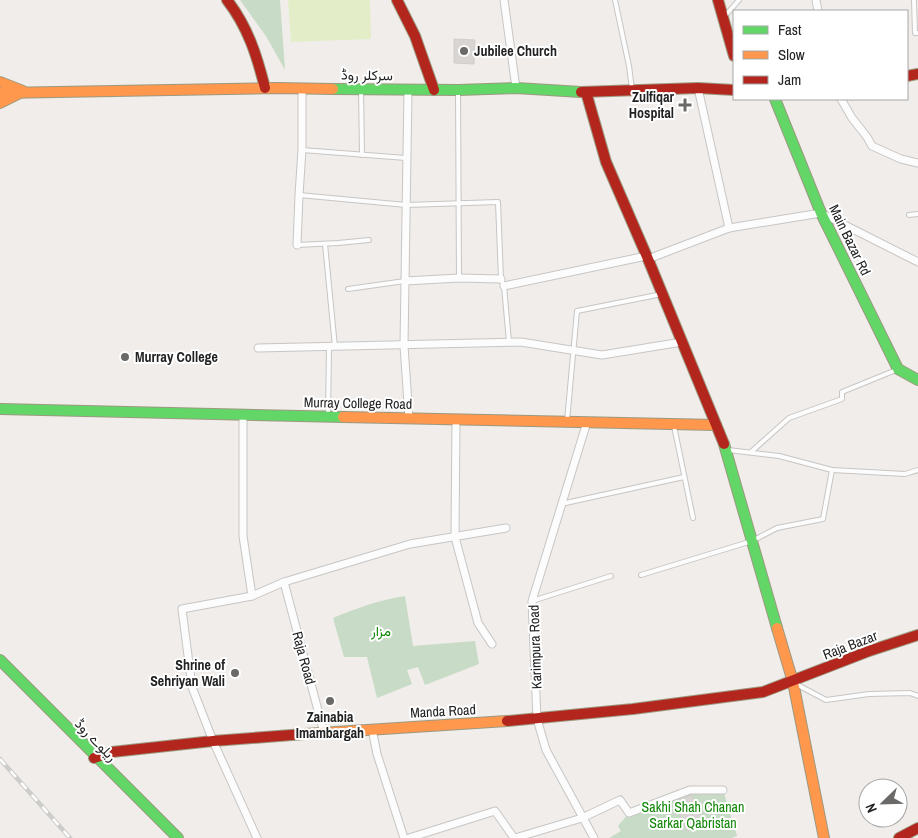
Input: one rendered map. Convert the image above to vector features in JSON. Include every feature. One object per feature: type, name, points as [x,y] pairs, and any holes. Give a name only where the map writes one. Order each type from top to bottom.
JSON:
[{"type":"street","points":[[227,0],[237,12],[251,36],[265,88]]},
{"type":"street","points":[[397,0],[415,36],[434,90]]},
{"type":"street","points":[[504,0],[516,88]]},
{"type":"street","points":[[718,0],[733,53]]},
{"type":"street","points":[[0,82],[23,91]]},
{"type":"street","name":"سرکلر روڈ","points":[[0,93],[23,91],[265,88],[408,90],[516,88],[586,92],[698,88],[733,90]]},
{"type":"street","points":[[297,245],[302,150],[302,88]]},
{"type":"street","points":[[698,88],[729,228]]},
{"type":"street","points":[[408,90],[404,346],[409,418]]},
{"type":"street","points":[[0,103],[23,91]]},
{"type":"street","points":[[586,92],[606,162],[726,450],[792,682],[824,838]]},
{"type":"street","name":"Main Bazar Rd","points":[[775,100],[822,213],[898,369]]},
{"type":"street","points":[[842,100],[872,146],[901,159],[918,163]]},
{"type":"street","points":[[405,281],[459,278],[502,283],[647,258],[729,228],[822,213],[918,262]]},
{"type":"street","points":[[258,348],[521,342],[602,354],[682,342]]},
{"type":"street","points":[[898,369],[918,380]]},
{"type":"street","name":"Murray College Road","points":[[0,409],[716,425]]},
{"type":"street","points":[[243,414],[243,536],[252,596]]},
{"type":"street","points":[[456,419],[455,537],[478,623],[492,644]]},
{"type":"street","name":"Karimpura Road","points":[[587,422],[532,601],[537,719],[546,750],[594,838]]},
{"type":"street","points":[[257,838],[213,741],[192,687],[182,609],[252,596],[284,582],[410,544],[506,528]]},
{"type":"street","name":"Raja Road","points":[[284,582],[324,733]]},
{"type":"street","name":"Raja Bazar","points":[[792,682],[869,651],[918,635]]},
{"type":"street","name":"ریلوے روڈ","points":[[0,660],[96,757],[172,838]]},
{"type":"street","name":"Manda Road","points":[[96,757],[112,752],[213,741],[537,719],[634,709],[763,692],[792,682]]},
{"type":"street","points":[[372,729],[377,754],[404,838]]},
{"type":"street","points":[[96,757],[178,838]]},
{"type":"street","points":[[410,838],[494,810],[514,838],[582,818],[620,800],[629,813],[690,790],[723,790]]},
{"type":"street","points":[[899,838],[918,828]]},
{"type":"lane","points":[[615,0],[632,89]]},
{"type":"lane","points":[[723,18],[739,0]]},
{"type":"lane","points":[[914,0],[915,33],[918,33]]},
{"type":"lane","points":[[361,89],[362,155]]},
{"type":"lane","points":[[458,90],[459,278]]},
{"type":"lane","points":[[302,150],[406,158]]},
{"type":"lane","points":[[299,195],[406,205],[498,202],[502,283],[509,342]]},
{"type":"lane","points":[[909,215],[918,214]]},
{"type":"lane","points":[[297,245],[369,240]]},
{"type":"lane","points":[[325,244],[332,347],[328,416]]},
{"type":"lane","points":[[348,289],[405,281]]},
{"type":"lane","points":[[567,421],[577,311],[662,294]]},
{"type":"lane","points":[[750,452],[789,418],[842,399],[842,392],[898,369]]},
{"type":"lane","points":[[674,424],[693,518]]},
{"type":"lane","points":[[726,450],[779,456],[832,470],[905,474],[918,470]]},
{"type":"lane","points":[[641,575],[752,541],[777,528],[823,519],[832,470]]},
{"type":"lane","points":[[561,504],[684,476]]},
{"type":"lane","points":[[532,601],[611,576]]},
{"type":"lane","points":[[792,682],[826,700],[869,694],[910,693],[918,696]]},
{"type":"green space","points":[[240,0],[280,0],[285,70],[266,36]]},
{"type":"green space","points":[[288,0],[370,0],[371,39],[291,42]]},
{"type":"green space","name":"مزار","points":[[405,596],[413,646],[475,641],[479,664],[425,685],[418,667],[407,670],[412,684],[377,698],[367,657],[344,657],[333,618],[368,605]]},
{"type":"green space","name":"Sakhi Shah Chanan Sarkar Qabristan","points":[[690,790],[723,790],[737,836],[732,838],[609,838],[621,831],[618,826],[629,813]]},
{"type":"building","name":"Jubilee Church","points":[[454,39],[475,40],[474,64],[454,63]]},
{"type":"building","points":[[692,795],[704,824],[687,831],[674,802]]},
{"type":"railway","points":[[0,759],[70,838]]},
{"type":"traffic: fast","points":[[333,89],[458,90],[516,88],[581,92]]},
{"type":"traffic: fast","points":[[775,100],[821,213],[898,369],[918,380]]},
{"type":"traffic: fast","points":[[0,409],[343,417]]},
{"type":"traffic: fast","points":[[724,444],[777,628]]},
{"type":"traffic: fast","points":[[0,660],[178,838]]},
{"type":"traffic: slow","points":[[0,82],[23,91]]},
{"type":"traffic: slow","points":[[0,93],[278,88],[333,89]]},
{"type":"traffic: slow","points":[[0,103],[20,93]]},
{"type":"traffic: slow","points":[[343,417],[716,425]]},
{"type":"traffic: slow","points":[[777,628],[793,682],[824,838]]},
{"type":"traffic: slow","points":[[305,734],[507,721]]},
{"type":"traffic: jam","points":[[227,0],[241,21],[251,42],[265,88]]},
{"type":"traffic: jam","points":[[397,0],[415,36],[434,90]]},
{"type":"traffic: jam","points":[[718,0],[733,52]]},
{"type":"traffic: jam","points":[[908,76],[918,74]]},
{"type":"traffic: jam","points":[[581,92],[698,88],[733,90]]},
{"type":"traffic: jam","points":[[586,92],[606,162],[724,444]]},
{"type":"traffic: jam","points":[[507,721],[633,709],[763,692],[869,651],[918,635]]},
{"type":"traffic: jam","points":[[94,758],[112,752],[213,741],[305,734]]},
{"type":"traffic: jam","points":[[899,838],[918,828]]},
{"type":"place","name":"Jubilee Church","points":[[464,51]]},
{"type":"place","name":"Zulfiqar Hospital","points":[[685,105]]},
{"type":"place","name":"Murray College","points":[[125,357]]},
{"type":"place","name":"Shrine of Sehriyan Wali","points":[[235,673]]},
{"type":"place","name":"Zainabia Imambargah","points":[[330,701]]}]
